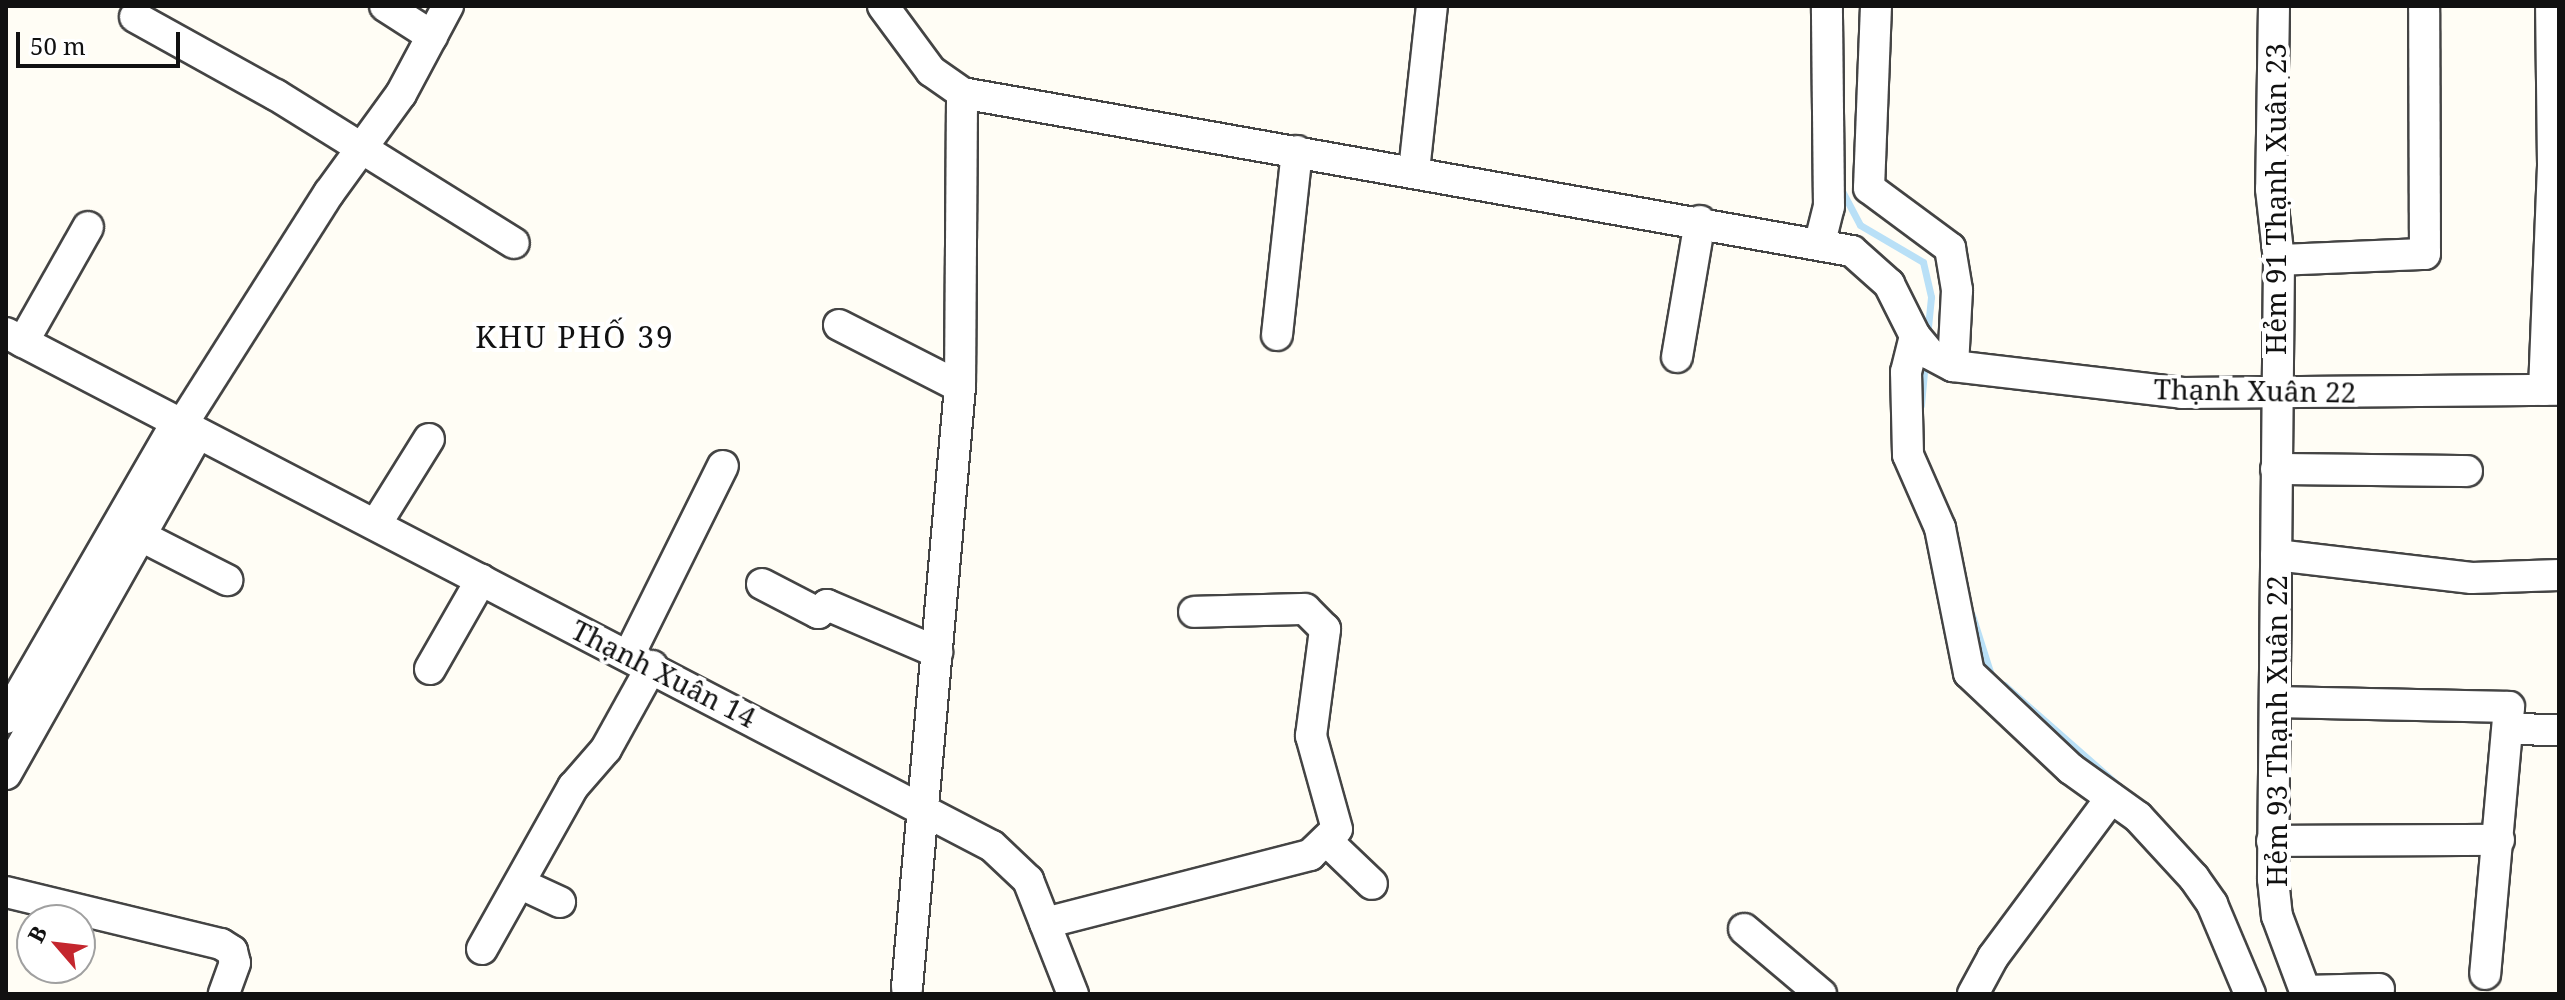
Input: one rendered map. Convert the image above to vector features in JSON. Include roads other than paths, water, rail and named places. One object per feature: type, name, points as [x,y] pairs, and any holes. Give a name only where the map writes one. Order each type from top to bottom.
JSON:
[{"type":"street","points":[[385,6],[432,36]]},
{"type":"street","points":[[6,718],[185,428],[361,150],[401,94],[448,6]]},
{"type":"street","points":[[883,6],[931,71],[962,93],[1820,242],[1852,251],[1889,284],[1915,336],[1930,354],[1953,366],[1957,290],[1950,248],[1869,188],[1876,6]]},
{"type":"street","points":[[1414,171],[1432,6]]},
{"type":"street","points":[[1820,242],[1829,207],[1827,6]]},
{"type":"street","name":"Hẻm 91 Thạnh Xuân 23","points":[[2274,6],[2271,189],[2279,260],[2277,392]]},
{"type":"street","points":[[2279,260],[2425,254],[2424,6]]},
{"type":"street","points":[[2551,6],[2551,390]]},
{"type":"street","points":[[135,17],[276,95],[514,243]]},
{"type":"street","points":[[907,988],[960,387],[962,93]]},
{"type":"street","points":[[1277,335],[1297,151]]},
{"type":"street","points":[[1677,357],[1700,221]]},
{"type":"street","points":[[14,338],[88,227]]},
{"type":"street","points":[[839,325],[960,387]]},
{"type":"street","points":[[1915,336],[1906,372],[1908,455],[1940,528],[1969,673],[2071,769],[2138,817],[2194,878],[2212,904],[2250,994]]},
{"type":"street","name":"Thạnh Xuân 14","points":[[14,338],[640,660],[992,846],[1028,880],[1073,994]]},
{"type":"street","name":"Thạnh Xuân 22","points":[[1953,366],[2182,393],[2551,390]]},
{"type":"street","name":"Hẻm 93 Thạnh Xuân 22","points":[[2277,392],[2277,702],[2272,841],[2277,916],[2306,992],[2379,989]]},
{"type":"street","points":[[6,774],[141,536],[185,428]]},
{"type":"street","points":[[376,524],[429,439]]},
{"type":"street","points":[[482,949],[573,787],[606,749],[640,660],[723,466]]},
{"type":"street","points":[[2276,469],[2467,471]]},
{"type":"street","points":[[141,536],[227,580]]},
{"type":"street","points":[[2276,555],[2472,578],[2559,575]]},
{"type":"street","points":[[430,669],[481,580]]},
{"type":"street","points":[[762,584],[818,613],[827,605],[937,652]]},
{"type":"street","points":[[1045,923],[1310,855],[1337,829],[1311,736],[1325,629],[1305,609],[1194,612]]},
{"type":"street","points":[[2277,702],[2509,707],[2485,974]]},
{"type":"street","points":[[2508,729],[2559,730]]},
{"type":"street","points":[[1973,994],[1993,957],[2111,798]]},
{"type":"street","points":[[2272,841],[2499,840]]},
{"type":"street","points":[[1327,841],[1372,884]]},
{"type":"street","points":[[521,884],[560,902]]},
{"type":"street","points":[[6,892],[221,944],[232,951],[235,963],[224,994]]},
{"type":"street","points":[[1744,929],[1821,994]]},
{"type":"waterway","points":[[1842,191],[1860,225],[1923,262],[1931,297],[1927,337]]},
{"type":"waterway","points":[[1921,405],[1925,361]]},
{"type":"waterway","points":[[1972,615],[1991,675]]},
{"type":"waterway","points":[[2004,685],[2118,785]]},
{"type":"district","name":"KHU PHỐ 39","points":[[575,337]]}]
